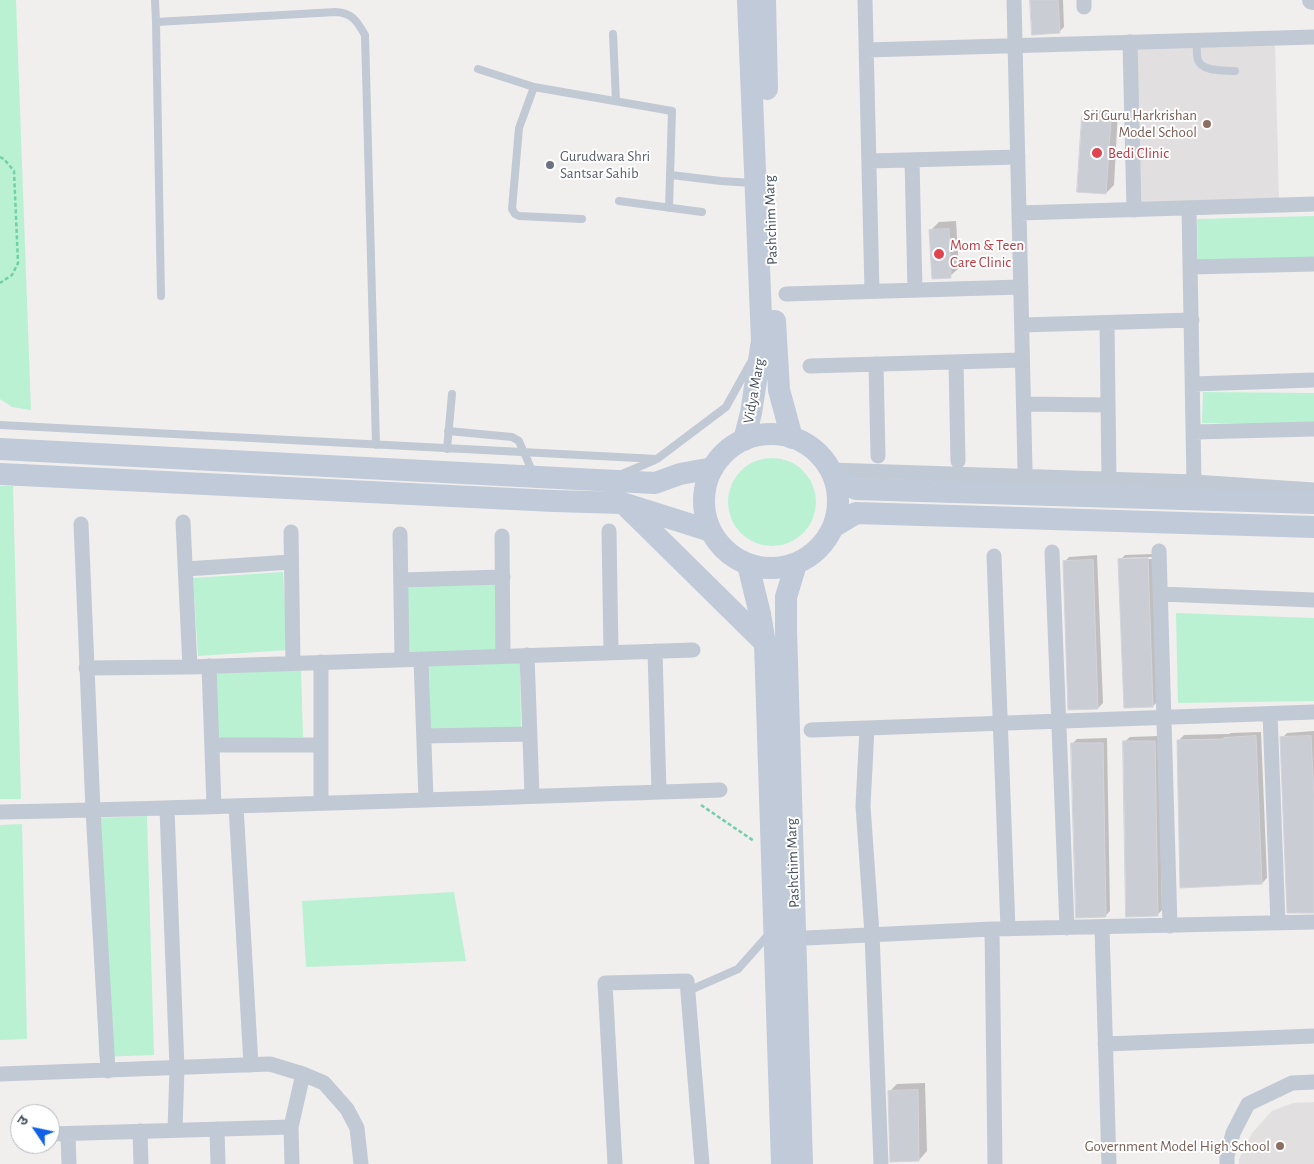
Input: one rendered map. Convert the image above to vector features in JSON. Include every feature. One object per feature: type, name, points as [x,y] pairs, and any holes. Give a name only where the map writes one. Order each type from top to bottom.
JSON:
[{"type":"main road","name":"Pashchim Marg","points":[[748,0],[762,341]]},
{"type":"main road","name":"Pashchim Marg","points":[[765,0],[778,380],[792,438]]},
{"type":"main road","name":"Vidya Marg","points":[[744,440],[751,413],[762,341]]},
{"type":"main road","name":"Vidya Marg","points":[[768,435],[792,438],[814,449],[832,474],[838,495],[833,527],[822,545],[814,553],[796,564],[772,568],[748,565],[733,557],[720,545],[711,531],[705,510],[705,502],[706,488],[713,468],[732,447],[744,440],[768,435]]},
{"type":"main road","points":[[0,449],[655,483],[680,474],[713,468]]},
{"type":"main road","points":[[0,474],[622,503],[711,531]]},
{"type":"main road","points":[[832,474],[856,489],[1314,503]]},
{"type":"main road","points":[[622,503],[765,643]]},
{"type":"main road","points":[[833,527],[856,513],[1314,527]]},
{"type":"main road","name":"Pashchim Marg","points":[[796,564],[786,597],[786,629],[802,1164]]},
{"type":"main road","name":"Pashchim Marg","points":[[748,565],[765,643],[782,1164]]},
{"type":"street","points":[[865,0],[872,292]]},
{"type":"street","points":[[1014,0],[1025,468]]},
{"type":"street","points":[[866,50],[1314,37]]},
{"type":"street","points":[[1130,42],[1134,210]]},
{"type":"street","points":[[869,161],[1018,157]]},
{"type":"street","points":[[912,160],[915,290]]},
{"type":"street","points":[[1019,213],[1314,204]]},
{"type":"street","points":[[1190,208],[1194,482]]},
{"type":"street","points":[[1191,267],[1314,264]]},
{"type":"street","points":[[786,294],[1021,287]]},
{"type":"street","points":[[1022,325],[1192,320]]},
{"type":"street","points":[[1107,323],[1109,479]]},
{"type":"street","points":[[810,366],[1022,360]]},
{"type":"street","points":[[956,362],[958,461]]},
{"type":"street","points":[[876,364],[878,456]]},
{"type":"street","points":[[1193,384],[1314,380]]},
{"type":"street","points":[[1024,404],[1108,405]]},
{"type":"street","points":[[1194,432],[1314,429]]},
{"type":"street","points":[[832,474],[1109,479],[1194,482],[1314,490]]},
{"type":"street","points":[[183,522],[190,666]]},
{"type":"street","points":[[81,524],[93,810],[108,1071]]},
{"type":"street","points":[[609,531],[611,652]]},
{"type":"street","points":[[291,532],[293,663]]},
{"type":"street","points":[[400,534],[402,659]]},
{"type":"street","points":[[502,536],[503,656]]},
{"type":"street","points":[[1159,551],[1170,926]]},
{"type":"street","points":[[1052,552],[1066,928]]},
{"type":"street","points":[[994,556],[1008,929]]},
{"type":"street","points":[[186,570],[291,562]]},
{"type":"street","points":[[401,580],[502,577]]},
{"type":"street","points":[[1160,594],[1314,600]]},
{"type":"street","points":[[86,668],[209,666],[693,650]]},
{"type":"street","points":[[655,651],[659,792]]},
{"type":"street","points":[[527,655],[532,795]]},
{"type":"street","points":[[421,659],[426,800]]},
{"type":"street","points":[[321,662],[321,802]]},
{"type":"street","points":[[209,666],[214,806]]},
{"type":"street","points":[[811,730],[1314,712]]},
{"type":"street","points":[[1270,714],[1278,923]]},
{"type":"street","points":[[867,728],[863,806],[872,934],[881,1164]]},
{"type":"street","points":[[424,736],[530,734]]},
{"type":"street","points":[[212,745],[321,745]]},
{"type":"street","points":[[0,812],[167,809],[321,802],[720,790]]},
{"type":"street","points":[[236,806],[251,1065]]},
{"type":"street","points":[[167,809],[177,1068],[175,1130]]},
{"type":"street","points":[[806,938],[992,929],[1314,922]]},
{"type":"street","points":[[1102,928],[1109,1164]]},
{"type":"street","points":[[992,929],[995,1164]]},
{"type":"street","points":[[615,1164],[605,983],[687,981],[702,1164]]},
{"type":"street","points":[[1105,1044],[1314,1036]]},
{"type":"street","points":[[0,1074],[270,1064],[303,1074],[324,1083],[347,1109],[357,1128],[361,1164]]},
{"type":"street","points":[[292,1164],[292,1127],[303,1074]]},
{"type":"street","points":[[1227,1164],[1226,1156],[1233,1133],[1248,1104],[1292,1083],[1314,1082]]},
{"type":"street","points":[[60,1134],[292,1127]]},
{"type":"street","points":[[217,1129],[218,1164]]},
{"type":"street","points":[[140,1131],[141,1164]]},
{"type":"street","points":[[68,1134],[69,1164]]},
{"type":"lane","points":[[155,0],[161,296]]},
{"type":"lane","points":[[156,22],[336,12],[346,13],[357,20],[365,35],[376,445]]},
{"type":"lane","points":[[613,34],[616,101]]},
{"type":"lane","points":[[1197,40],[1198,61],[1201,65],[1213,69],[1234,71]]},
{"type":"lane","points":[[478,69],[534,87],[672,111],[669,208]]},
{"type":"lane","points":[[534,87],[519,128],[512,209],[519,216],[582,219]]},
{"type":"lane","points":[[671,175],[721,182],[755,183]]},
{"type":"lane","points":[[619,201],[702,212]]},
{"type":"lane","points":[[608,480],[657,459],[726,407],[762,341]]},
{"type":"lane","points":[[447,448],[452,394]]},
{"type":"lane","points":[[0,426],[657,459]]},
{"type":"lane","points":[[448,431],[512,436],[519,440],[533,476]]},
{"type":"lane","points":[[688,991],[738,969],[774,927]]},
{"type":"path","points":[[0,157],[14,171],[18,264],[12,275],[0,283]]},
{"type":"path","points":[[681,791],[746,835],[772,856]]},
{"type":"shaded area","name":"Sri Guru Harkrishan Model School","points":[[1275,42],[1279,200],[1140,204],[1135,47]]},
{"type":"shaded area","name":"Government Model High School","points":[[1314,1102],[1314,1164],[1239,1164],[1239,1159],[1252,1133],[1272,1111],[1293,1103]]},
{"type":"green space","points":[[0,0],[16,0],[31,410],[12,407],[0,399]]},
{"type":"green space","points":[[1314,216],[1314,257],[1198,261],[1197,219]]},
{"type":"green space","points":[[1203,392],[1314,393],[1314,424],[1202,423]]},
{"type":"green space","points":[[772,458],[789,461],[797,465],[809,477],[813,485],[816,502],[813,519],[809,527],[797,539],[789,543],[772,546],[755,543],[747,539],[735,527],[731,519],[728,502],[731,485],[735,477],[747,465],[755,461]]},
{"type":"green space","points":[[0,486],[13,486],[21,799],[0,799]]},
{"type":"green space","points":[[283,572],[288,650],[198,656],[193,578]]},
{"type":"green space","points":[[497,581],[499,652],[409,654],[407,584]]},
{"type":"green space","points":[[1176,613],[1314,618],[1314,701],[1178,703]]},
{"type":"green space","points":[[520,662],[521,729],[430,731],[429,664]]},
{"type":"green space","points":[[301,669],[303,737],[216,740],[215,672]]},
{"type":"green space","points":[[147,816],[154,1055],[99,1057],[92,818]]},
{"type":"green space","points":[[22,824],[27,1039],[0,1040],[0,825]]},
{"type":"green space","points":[[454,892],[466,961],[306,967],[302,901]]},
{"type":"building","points":[[1030,0],[1058,0],[1060,33],[1032,35]]},
{"type":"building","points":[[1082,117],[1111,119],[1106,194],[1077,192]]},
{"type":"building","points":[[949,229],[951,278],[932,279],[929,230]]},
{"type":"building","points":[[1148,558],[1153,707],[1124,708],[1118,559]]},
{"type":"building","points":[[1093,560],[1098,709],[1068,710],[1063,561]]},
{"type":"building","points":[[1256,736],[1262,884],[1180,888],[1177,740]]},
{"type":"building","points":[[1311,736],[1314,797],[1314,913],[1287,913],[1280,737]]},
{"type":"building","points":[[1123,741],[1155,741],[1158,916],[1126,917]]},
{"type":"building","points":[[1071,743],[1103,743],[1106,917],[1076,918]]},
{"type":"building","points":[[918,1090],[919,1161],[890,1162],[888,1091]]},
{"type":"place","name":"Sri Guru Harkrishan Model School","points":[[1207,124]]},
{"type":"place","name":"Bedi Clinic","points":[[1097,153]]},
{"type":"place","name":"Gurudwara Shri Santsar Sahib","points":[[550,165]]},
{"type":"place","name":"Mom & Teen Care Clinic","points":[[939,254]]},
{"type":"place","name":"Government Model High School","points":[[1280,1146]]}]
